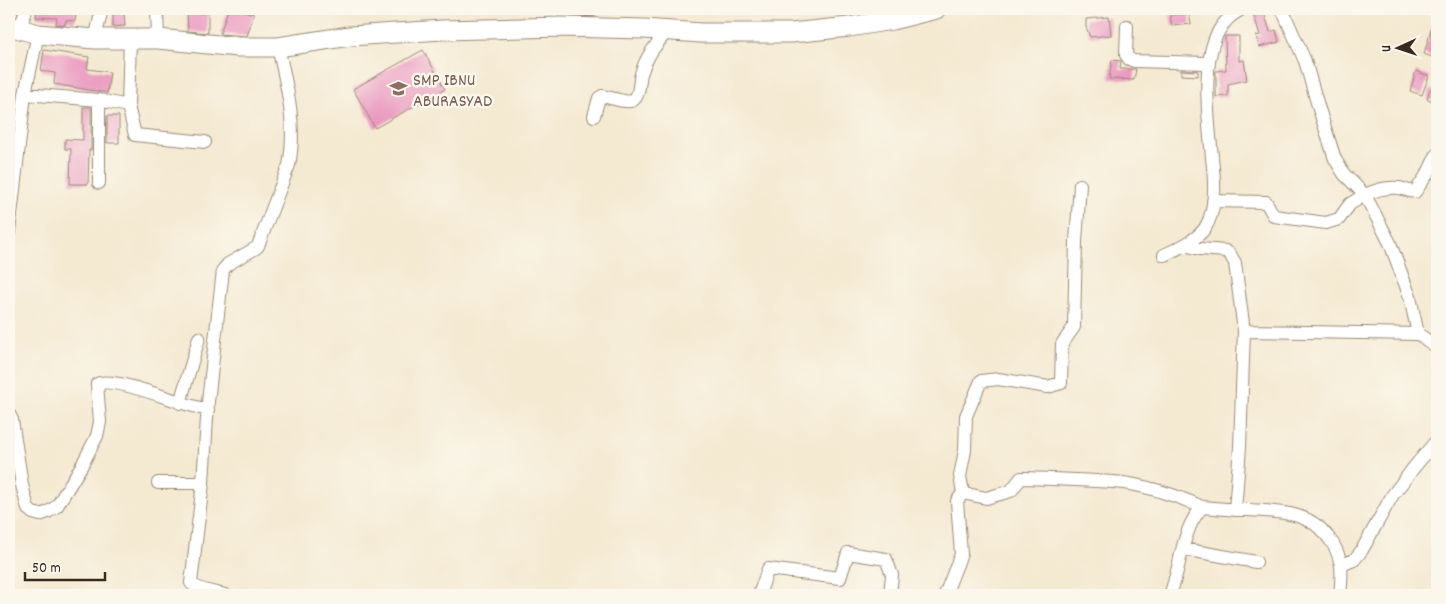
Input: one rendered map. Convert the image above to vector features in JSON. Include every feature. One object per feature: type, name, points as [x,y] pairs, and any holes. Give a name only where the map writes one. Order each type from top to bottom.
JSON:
[{"type":"street","points":[[26,9],[14,28],[38,34],[95,39],[158,39],[238,47],[278,47],[350,36],[442,30],[562,27],[710,33],[791,33],[892,20],[936,9]]},
{"type":"street","points":[[95,39],[102,9]]},
{"type":"street","points":[[157,9],[158,39]]},
{"type":"street","points":[[1164,256],[1184,245],[1205,229],[1209,219],[1215,188],[1207,95],[1208,63],[1221,27],[1227,19],[1242,9]]},
{"type":"street","points":[[1282,9],[1305,61],[1318,109],[1335,159],[1344,174],[1365,195],[1390,243],[1410,297],[1418,334]]},
{"type":"street","points":[[1127,26],[1126,55],[1129,59],[1134,61],[1208,63]]},
{"type":"street","points":[[594,116],[599,98],[602,96],[628,102],[634,100],[637,96],[640,76],[647,57],[668,30]]},
{"type":"street","points":[[9,232],[25,94],[38,34]]},
{"type":"street","points":[[130,39],[128,106],[135,135],[205,142]]},
{"type":"street","points":[[225,595],[194,586],[191,583],[203,482],[208,410],[223,270],[228,264],[258,246],[290,166],[293,135],[288,93],[278,47]]},
{"type":"street","points":[[25,94],[99,100],[128,106]]},
{"type":"street","points":[[99,100],[99,183]]},
{"type":"street","points":[[1213,201],[1266,202],[1274,216],[1326,223],[1339,219],[1350,204],[1365,195],[1384,189],[1398,188],[1415,192],[1428,173],[1437,154]]},
{"type":"street","points":[[945,595],[961,554],[957,501],[963,493],[960,476],[965,450],[966,416],[981,381],[998,379],[1048,388],[1062,383],[1062,344],[1074,327],[1076,241],[1080,185]]},
{"type":"street","points":[[1184,245],[1200,249],[1225,251],[1235,263],[1244,331],[1240,447],[1234,510]]},
{"type":"street","points":[[1244,331],[1418,334],[1437,347]]},
{"type":"street","points":[[180,402],[199,338]]},
{"type":"street","points":[[9,414],[12,420],[22,485],[28,509],[40,515],[57,506],[97,436],[100,422],[96,388],[100,382],[125,385],[208,410]]},
{"type":"street","points":[[1341,565],[1354,560],[1362,550],[1392,496],[1437,440]]},
{"type":"street","points":[[963,493],[986,498],[1011,491],[1020,478],[1115,482],[1176,496],[1202,507],[1297,515],[1322,528],[1332,542],[1341,565],[1340,595]]},
{"type":"street","points":[[158,484],[203,482]]},
{"type":"street","points":[[1170,595],[1188,532],[1193,520],[1202,507]]},
{"type":"street","points":[[1184,549],[1256,562]]},
{"type":"street","points":[[759,595],[768,569],[840,578],[848,553],[886,559],[892,575],[890,595]]},
{"type":"building","points":[[37,9],[77,9],[75,21],[66,20],[65,25],[56,24],[57,18],[36,17]]},
{"type":"building","points":[[228,9],[236,9],[254,14],[247,36],[220,34]]},
{"type":"building","points":[[578,9],[594,9],[595,17],[579,16]]},
{"type":"building","points":[[1252,9],[1263,9],[1270,32],[1276,30],[1279,42],[1259,47],[1256,36],[1260,35]]},
{"type":"building","points":[[113,13],[124,13],[125,26],[113,27]]},
{"type":"building","points":[[187,13],[208,13],[208,33],[188,31]]},
{"type":"building","points":[[1189,13],[1191,24],[1172,26],[1170,15]]},
{"type":"building","points":[[1109,17],[1111,35],[1090,37],[1086,27],[1086,19]]},
{"type":"building","points":[[1434,19],[1437,20],[1437,59],[1424,54]]},
{"type":"building","points":[[1225,36],[1239,36],[1239,61],[1244,60],[1247,80],[1228,84],[1228,96],[1216,97],[1216,71],[1226,70]]},
{"type":"building","points":[[44,50],[89,57],[87,69],[110,72],[107,93],[54,84],[55,73],[41,71]]},
{"type":"building","name":"SMP IBNU ABURASYAD","points":[[423,50],[445,89],[375,128],[353,89]]},
{"type":"building","points":[[1112,60],[1121,61],[1120,69],[1136,69],[1134,80],[1109,79]]},
{"type":"building","points":[[1181,70],[1198,71],[1198,76],[1181,75]]},
{"type":"building","points":[[1416,71],[1429,76],[1422,95],[1410,91]]},
{"type":"building","points":[[1430,89],[1437,91],[1437,102],[1427,99]]},
{"type":"building","points":[[83,107],[91,107],[91,150],[89,150],[88,184],[70,184],[71,149],[65,149],[65,139],[83,140]]},
{"type":"building","points":[[107,116],[119,116],[119,143],[107,143]]},
{"type":"place","name":"SMP IBNU ABURASYAD","points":[[399,89]]}]
